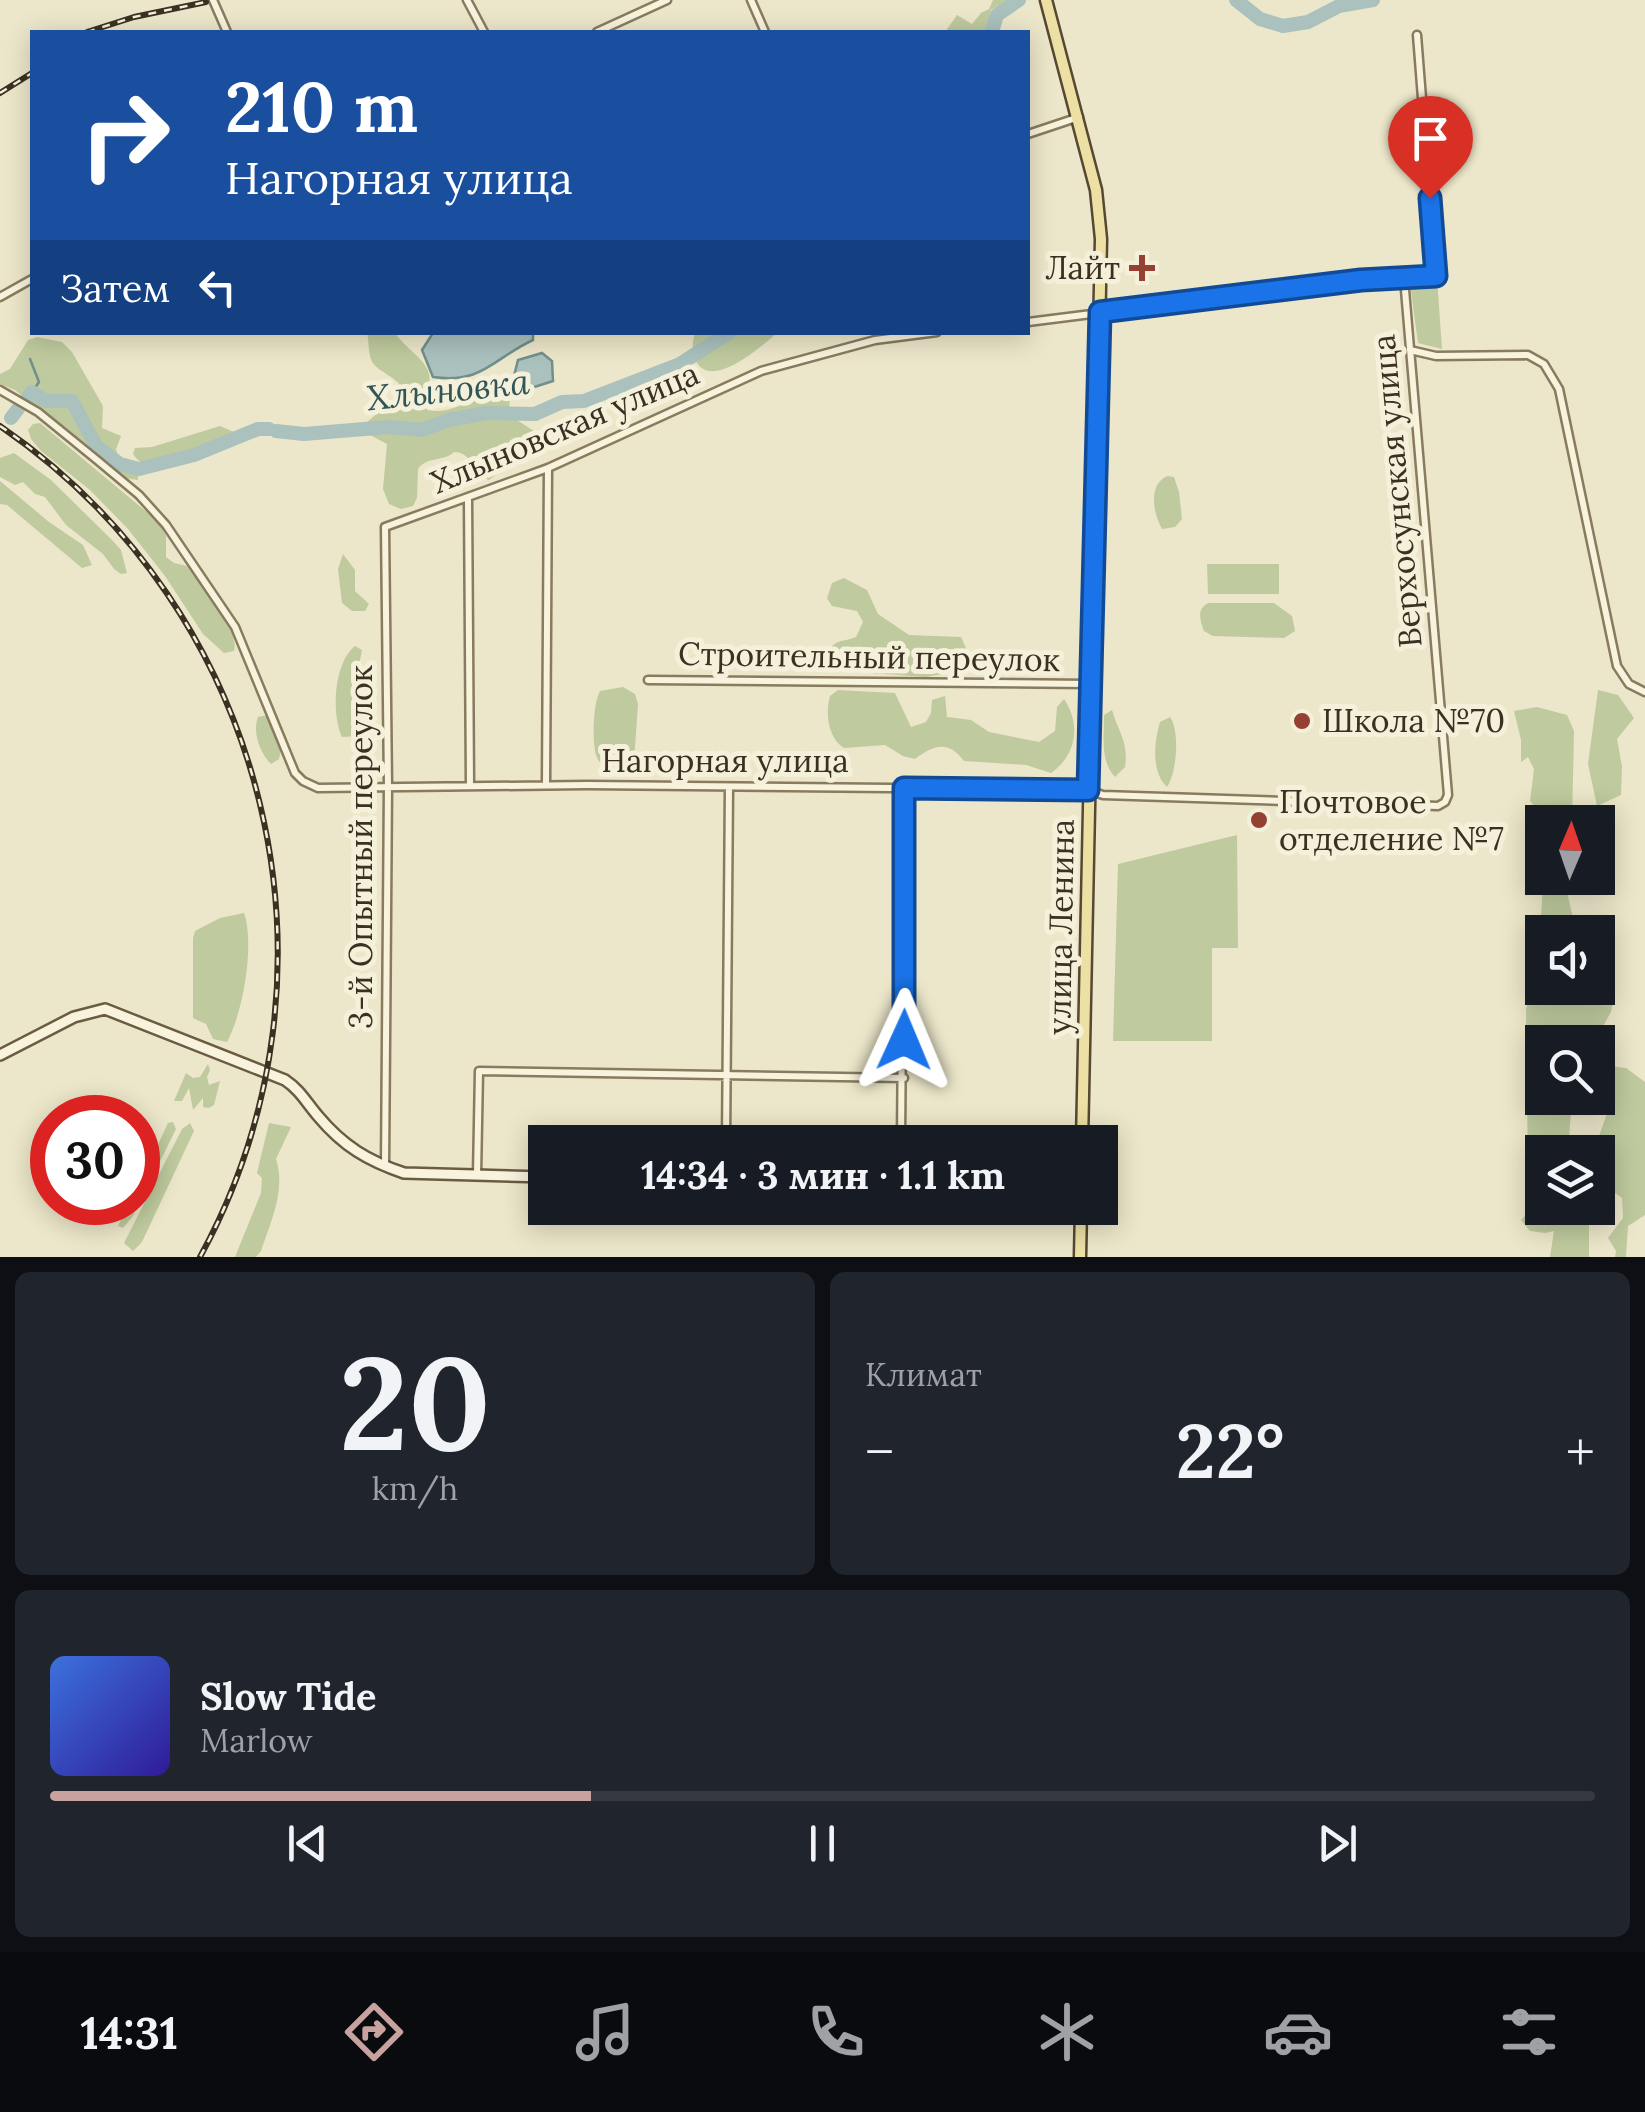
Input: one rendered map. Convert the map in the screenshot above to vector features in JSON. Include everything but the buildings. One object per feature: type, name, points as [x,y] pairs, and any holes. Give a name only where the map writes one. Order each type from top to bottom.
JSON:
[{"type":"main road","name":"улица Ленина","points":[[1046,2],[1079,117],[1096,191],[1101,238],[1082,1125]]},
{"type":"main road","points":[[0,1056],[74,1017],[105,1009],[268,1072],[301,1091],[316,1114],[348,1148],[384,1166],[404,1173],[528,1176]]},
{"type":"main road","points":[[1080,1225],[1080,1257]]},
{"type":"street","points":[[212,0],[226,30]]},
{"type":"street","points":[[466,0],[483,30]]},
{"type":"street","points":[[601,30],[667,0]]},
{"type":"street","points":[[750,0],[764,30]]},
{"type":"street","points":[[1030,322],[1436,276],[1417,35]]},
{"type":"street","points":[[1030,133],[1079,117]]},
{"type":"street","name":"Верхосунская улица","points":[[1404,278],[1448,795]]},
{"type":"street","points":[[0,297],[30,280]]},
{"type":"street","name":"Хлыновская улица","points":[[385,527],[548,468],[761,371],[875,340],[914,335]]},
{"type":"street","points":[[1410,350],[1436,356],[1528,355],[1552,374],[1559,389],[1617,666],[1629,684],[1645,692]]},
{"type":"street","name":"Нагорная улица","points":[[4,392],[38,412],[139,496],[174,535],[234,627],[298,777],[318,788],[546,785],[1088,790],[1103,795],[1438,806],[1448,795]]},
{"type":"street","points":[[546,785],[548,468]]},
{"type":"street","points":[[468,499],[470,786]]},
{"type":"street","name":"3-й Опытный переулок","points":[[384,1166],[388,786],[385,527]]},
{"type":"street","name":"Строительный переулок","points":[[648,680],[1090,684]]},
{"type":"street","points":[[727,1125],[729,787]]},
{"type":"street","points":[[902,1125],[904,788]]},
{"type":"street","points":[[477,1175],[479,1071],[904,1078]]},
{"type":"green space","points":[[993,0],[1009,0],[991,10],[988,30],[946,30],[957,15],[972,24]]},
{"type":"green space","points":[[1437,278],[1442,349],[1418,343],[1411,291],[1414,280]]},
{"type":"green space","points":[[367,335],[397,335],[428,371],[428,388],[421,399],[427,410],[451,409],[490,391],[510,389],[509,415],[534,431],[538,437],[534,446],[489,480],[477,474],[459,452],[426,462],[418,469],[413,506],[401,509],[389,504],[383,489],[387,444],[366,433],[365,424],[381,410],[403,405],[407,397],[399,383],[373,364]]},
{"type":"green space","points":[[695,335],[775,335],[738,363],[715,371],[705,370],[697,363]]},
{"type":"green space","points":[[37,337],[62,342],[72,352],[103,406],[102,428],[121,436],[116,449],[120,464],[138,480],[123,478],[15,390],[0,384],[0,374],[10,369],[28,340]]},
{"type":"green space","points":[[40,423],[161,524],[166,536],[166,557],[187,566],[210,595],[231,631],[234,651],[224,653],[203,634],[128,529],[90,490],[41,451],[28,430]]},
{"type":"green space","points":[[220,426],[236,433],[234,444],[196,461],[154,467],[133,454],[135,448],[152,447]]},
{"type":"green space","points":[[14,453],[51,480],[113,541],[121,550],[127,573],[114,569],[103,554],[66,525],[45,497],[35,494],[23,482],[15,485],[0,477],[0,458]]},
{"type":"green space","points":[[1167,476],[1174,477],[1182,519],[1175,527],[1162,529],[1154,500],[1157,486]]},
{"type":"green space","points":[[0,481],[83,545],[92,565],[82,568],[7,505],[0,504]]},
{"type":"green space","points":[[343,554],[355,570],[355,591],[369,604],[365,611],[352,611],[342,603],[338,569]]},
{"type":"green space","points":[[1207,564],[1279,564],[1279,594],[1208,594]]},
{"type":"green space","points":[[844,578],[867,590],[878,614],[909,635],[961,637],[966,648],[961,671],[926,677],[832,667],[827,655],[832,646],[856,637],[863,622],[857,611],[832,606],[827,598],[832,583]]},
{"type":"green space","points":[[1209,603],[1274,603],[1292,616],[1295,631],[1284,638],[1213,636],[1204,631],[1200,619],[1202,608]]},
{"type":"green space","points":[[355,646],[362,650],[352,701],[367,729],[362,736],[342,737],[336,715],[336,689],[343,664]]},
{"type":"green space","points":[[623,687],[635,694],[638,704],[634,762],[625,770],[614,771],[603,766],[596,755],[595,713],[600,691]]},
{"type":"green space","points":[[838,690],[895,693],[911,727],[926,722],[932,700],[945,696],[947,717],[971,720],[989,732],[1039,742],[1055,731],[1057,707],[1064,699],[1073,719],[1074,739],[1060,766],[1051,773],[1026,765],[964,761],[946,747],[928,750],[915,759],[885,745],[844,748],[834,738],[828,718],[830,696]]},
{"type":"green space","points":[[1598,690],[1618,695],[1634,718],[1617,739],[1622,766],[1621,795],[1597,805],[1588,764]]},
{"type":"green space","points":[[1537,707],[1567,715],[1574,731],[1572,805],[1533,805],[1530,801],[1534,769],[1528,757],[1521,762],[1514,711]]},
{"type":"green space","points":[[1112,710],[1126,751],[1125,767],[1115,777],[1104,748],[1104,715]]},
{"type":"green space","points":[[268,715],[281,750],[279,759],[271,764],[260,748],[256,729],[258,717]]},
{"type":"green space","points":[[1170,717],[1176,752],[1167,787],[1158,773],[1155,747],[1160,722]]},
{"type":"green space","points":[[1237,835],[1238,948],[1212,948],[1212,1041],[1113,1041],[1118,864]]},
{"type":"green space","points":[[1542,895],[1568,895],[1572,915],[1541,915]]},
{"type":"green space","points":[[244,913],[248,942],[246,978],[227,1042],[213,1039],[206,1024],[193,1018],[193,938],[195,931],[220,918]]},
{"type":"green space","points":[[1527,1005],[1612,1005],[1604,1025],[1526,1025]]},
{"type":"green space","points":[[208,1064],[209,1085],[220,1081],[214,1105],[203,1107],[203,1098],[193,1110],[189,1088],[182,1101],[174,1101],[186,1073],[200,1077]]},
{"type":"green space","points":[[1615,1067],[1626,1068],[1645,1082],[1645,1215],[1628,1226],[1626,1257],[1615,1257],[1616,1251],[1608,1238],[1623,1218],[1622,1198],[1615,1193],[1615,1135],[1599,1135],[1606,1115],[1615,1115]]},
{"type":"green space","points":[[1527,1115],[1571,1115],[1569,1135],[1527,1135]]},
{"type":"green space","points":[[173,1122],[176,1129],[160,1161],[160,1140],[168,1123]]},
{"type":"green space","points":[[190,1123],[194,1131],[160,1204],[160,1172],[182,1129]]},
{"type":"green space","points":[[269,1123],[291,1127],[276,1159],[276,1205],[261,1251],[256,1257],[235,1257],[261,1193],[262,1178],[257,1173]]},
{"type":"green space","points":[[133,1225],[150,1225],[133,1251],[124,1243]]},
{"type":"green space","points":[[1525,1225],[1589,1225],[1589,1257],[1550,1257],[1554,1231],[1530,1231]]},
{"type":"water","points":[[432,335],[533,335],[533,340],[464,377],[433,377],[422,350]]},
{"type":"water","points":[[542,353],[552,361],[553,381],[525,390],[511,388],[518,360]]},
{"type":"waterway","name":"Хлыновка","points":[[993,30],[997,15],[1019,0]]},
{"type":"waterway","name":"Хлыновка","points":[[1236,0],[1260,19],[1283,26],[1308,22],[1339,6],[1373,0]]},
{"type":"waterway","name":"Хлыновка","points":[[276,431],[304,434],[389,427],[422,430],[486,413],[535,414],[562,402],[584,401],[680,364],[725,335]]},
{"type":"waterway","points":[[30,359],[39,382],[32,392]]},
{"type":"waterway","name":"Хлыновка","points":[[26,400],[32,392],[46,401],[72,401],[96,446],[120,464],[139,469],[194,455],[258,429],[269,429]]},
{"type":"waterway","name":"Хлыновка","points":[[11,418],[18,409]]},
{"type":"railway","points":[[93,30],[206,2]]},
{"type":"railway","points":[[0,93],[30,74]]},
{"type":"railway","points":[[0,426],[92,503],[167,593],[223,694],[260,803],[277,917],[273,1032],[248,1147],[200,1257]]},
{"type":"place","name":"Лайт","points":[[1142,268]]},
{"type":"place","name":"Школа №70","points":[[1302,721]]},
{"type":"place","name":"Почтовое отделение №7","points":[[1259,820]]},
{"type":"route","points":[[904,1040],[904,788],[1088,790],[1100,312],[1361,280],[1436,276],[1430,198]]}]
